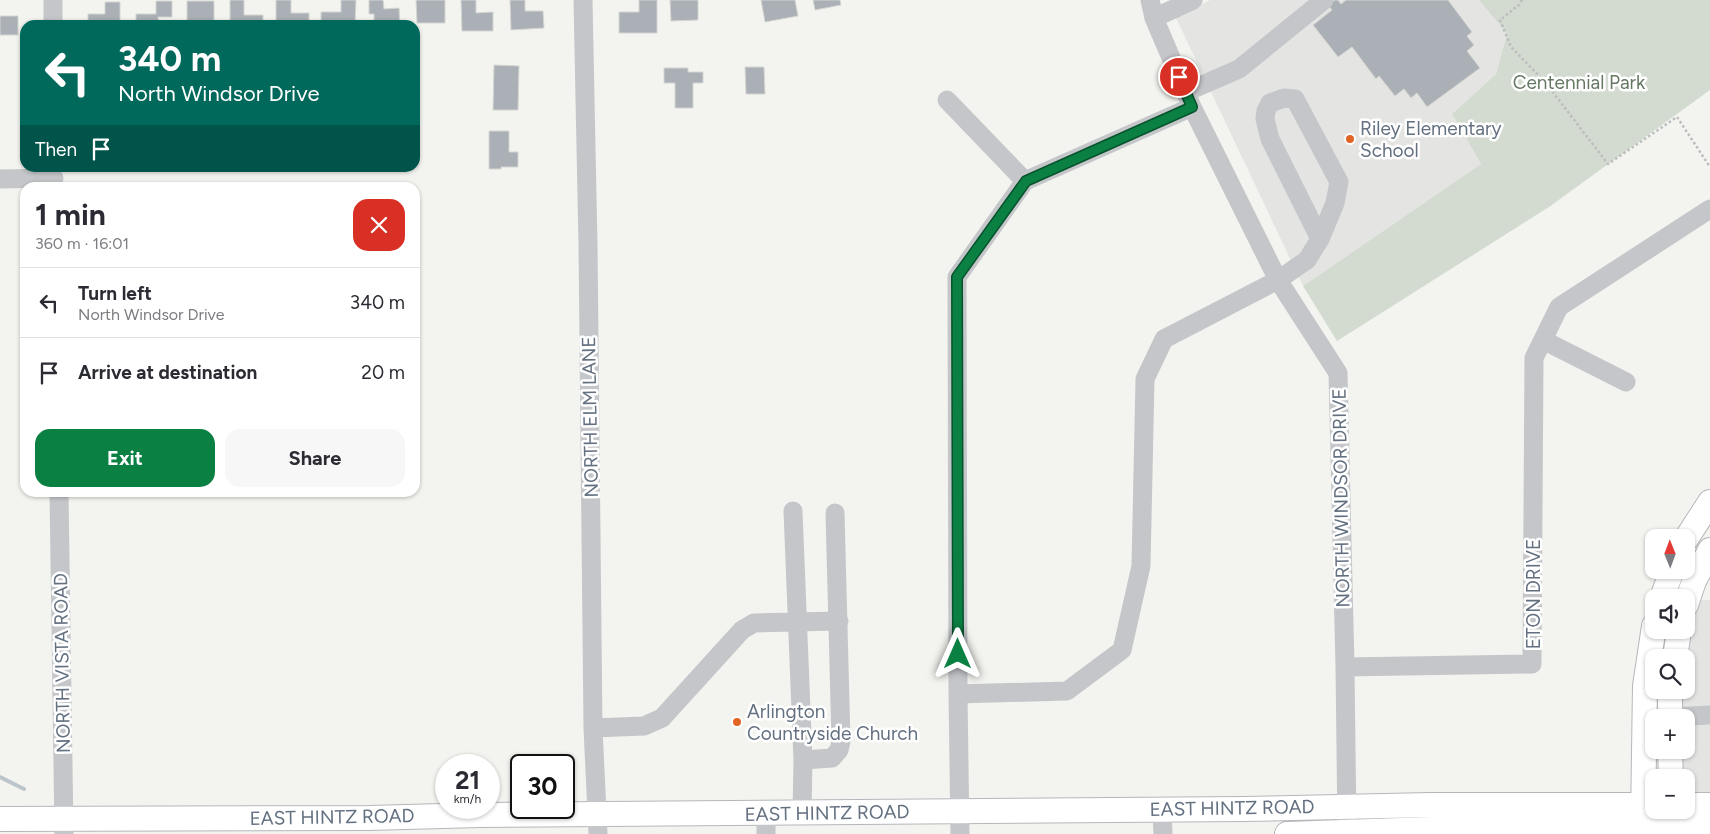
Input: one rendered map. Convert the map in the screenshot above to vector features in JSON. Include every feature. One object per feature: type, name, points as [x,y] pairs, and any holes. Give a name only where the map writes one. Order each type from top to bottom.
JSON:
[{"type":"main road","points":[[1692,529],[1710,502]]},
{"type":"main road","points":[[1691,589],[1710,550]]},
{"type":"main road","points":[[1647,769],[1646,686],[1652,639]]},
{"type":"main road","name":"EAST HINTZ ROAD","points":[[0,819],[64,826],[766,824],[802,813],[960,810],[1162,810],[1486,804],[1645,805]]},
{"type":"main road","points":[[1695,805],[1710,805]]},
{"type":"main road","points":[[1644,832],[1646,819]]},
{"type":"main road","name":"EAST HINTZ ROAD","points":[[1287,834],[1346,831],[1644,832],[1671,824],[1710,829]]},
{"type":"street","points":[[53,0],[53,20]]},
{"type":"street","name":"NORTH ELM LANE","points":[[583,0],[588,245],[593,728],[598,824]]},
{"type":"street","points":[[1152,9],[1192,0]]},
{"type":"street","points":[[960,834],[957,277],[1026,181],[1189,99],[1239,69],[1324,0]]},
{"type":"street","name":"NORTH WINDSOR DRIVE","points":[[1152,9],[1189,99],[1278,280],[1338,373],[1345,667],[1346,831]]},
{"type":"street","points":[[958,694],[1067,691],[1122,650],[1141,566],[1145,378],[1164,339],[1278,280],[1307,260],[1320,239],[1335,203],[1339,182],[1295,99],[1284,98],[1270,103],[1266,111],[1265,119],[1270,139],[1320,239]]},
{"type":"street","points":[[947,100],[1026,181]]},
{"type":"street","points":[[0,179],[54,178]]},
{"type":"street","name":"ETON DRIVE","points":[[1345,667],[1532,664],[1534,358],[1559,307],[1710,209]]},
{"type":"street","points":[[1543,340],[1626,382]]},
{"type":"street","name":"NORTH VISTA ROAD","points":[[59,497],[64,826]]},
{"type":"street","points":[[794,510],[803,760],[802,813]]},
{"type":"street","points":[[803,760],[832,758],[839,750],[841,741],[835,513]]},
{"type":"street","points":[[593,728],[644,726],[662,718],[742,630],[754,623],[839,621]]},
{"type":"street","points":[[1695,716],[1710,716]]},
{"type":"street","points":[[1162,810],[1163,834]]},
{"type":"path","points":[[1522,0],[1519,5],[1500,20],[1511,47],[1544,82],[1608,164],[1677,117],[1710,167]]},
{"type":"shaded area","name":"Riley Elementary School","points":[[1210,0],[1479,0],[1507,34],[1496,74],[1452,114],[1481,164],[1303,286],[1176,18]]},
{"type":"shaded area","points":[[1695,600],[1710,600],[1710,795],[1697,796],[1695,794],[1695,769],[1680,769],[1680,759],[1695,759],[1695,709],[1678,709],[1678,699],[1695,699],[1695,649],[1683,649],[1685,639],[1695,639]]},
{"type":"green space","name":"Centennial Park","points":[[1479,0],[1710,0],[1710,90],[1549,207],[1337,341],[1303,286],[1481,164],[1452,114],[1496,74],[1507,34]]},
{"type":"building","points":[[230,0],[244,0],[244,15],[263,15],[263,20],[230,20]]},
{"type":"building","points":[[276,0],[291,0],[291,13],[309,13],[309,20],[276,20]]},
{"type":"building","points":[[341,0],[356,0],[355,20],[321,20],[321,12],[341,12]]},
{"type":"building","points":[[369,0],[383,0],[384,9],[399,8],[400,20],[374,20],[374,14],[369,14]]},
{"type":"building","points":[[416,0],[445,0],[445,23],[420,23],[420,20],[417,20]]},
{"type":"building","points":[[461,0],[476,0],[476,13],[493,12],[493,31],[462,31]]},
{"type":"building","points":[[510,0],[525,0],[525,11],[543,11],[544,28],[511,30]]},
{"type":"building","points":[[639,0],[657,0],[657,33],[619,33],[619,12],[639,12]]},
{"type":"building","points":[[670,0],[698,0],[698,20],[671,21]]},
{"type":"building","points":[[761,0],[795,0],[798,16],[765,22]]},
{"type":"building","points":[[813,0],[840,0],[841,5],[815,10]]},
{"type":"building","points":[[1338,0],[1341,4],[1346,0],[1448,0],[1472,32],[1467,36],[1474,45],[1467,51],[1480,68],[1427,107],[1417,93],[1411,98],[1404,89],[1395,96],[1379,76],[1376,79],[1352,47],[1338,57],[1313,25],[1332,10],[1328,5]]},
{"type":"building","points":[[156,1],[172,1],[172,17],[158,17],[158,20],[136,20],[136,14],[156,14]]},
{"type":"building","points":[[187,1],[214,1],[214,20],[187,20]]},
{"type":"building","points":[[105,2],[120,2],[120,20],[88,20],[88,14],[105,14]]},
{"type":"building","points":[[0,16],[18,16],[18,35],[0,35]]},
{"type":"building","points":[[494,65],[519,66],[518,110],[493,110]]},
{"type":"building","points":[[745,67],[764,67],[765,94],[746,94]]},
{"type":"building","points":[[664,68],[688,68],[688,72],[703,72],[703,83],[693,83],[693,108],[675,108],[675,83],[664,83]]},
{"type":"building","points":[[489,131],[509,131],[509,152],[518,152],[518,167],[489,169]]},
{"type":"waterway","points":[[0,777],[24,789]]},
{"type":"place","name":"Riley Elementary School","points":[[1350,139]]},
{"type":"place","name":"Arlington Countryside Church","points":[[737,722]]},
{"type":"route","points":[[958,654],[957,277],[1026,181],[1192,107],[1179,77]]}]
